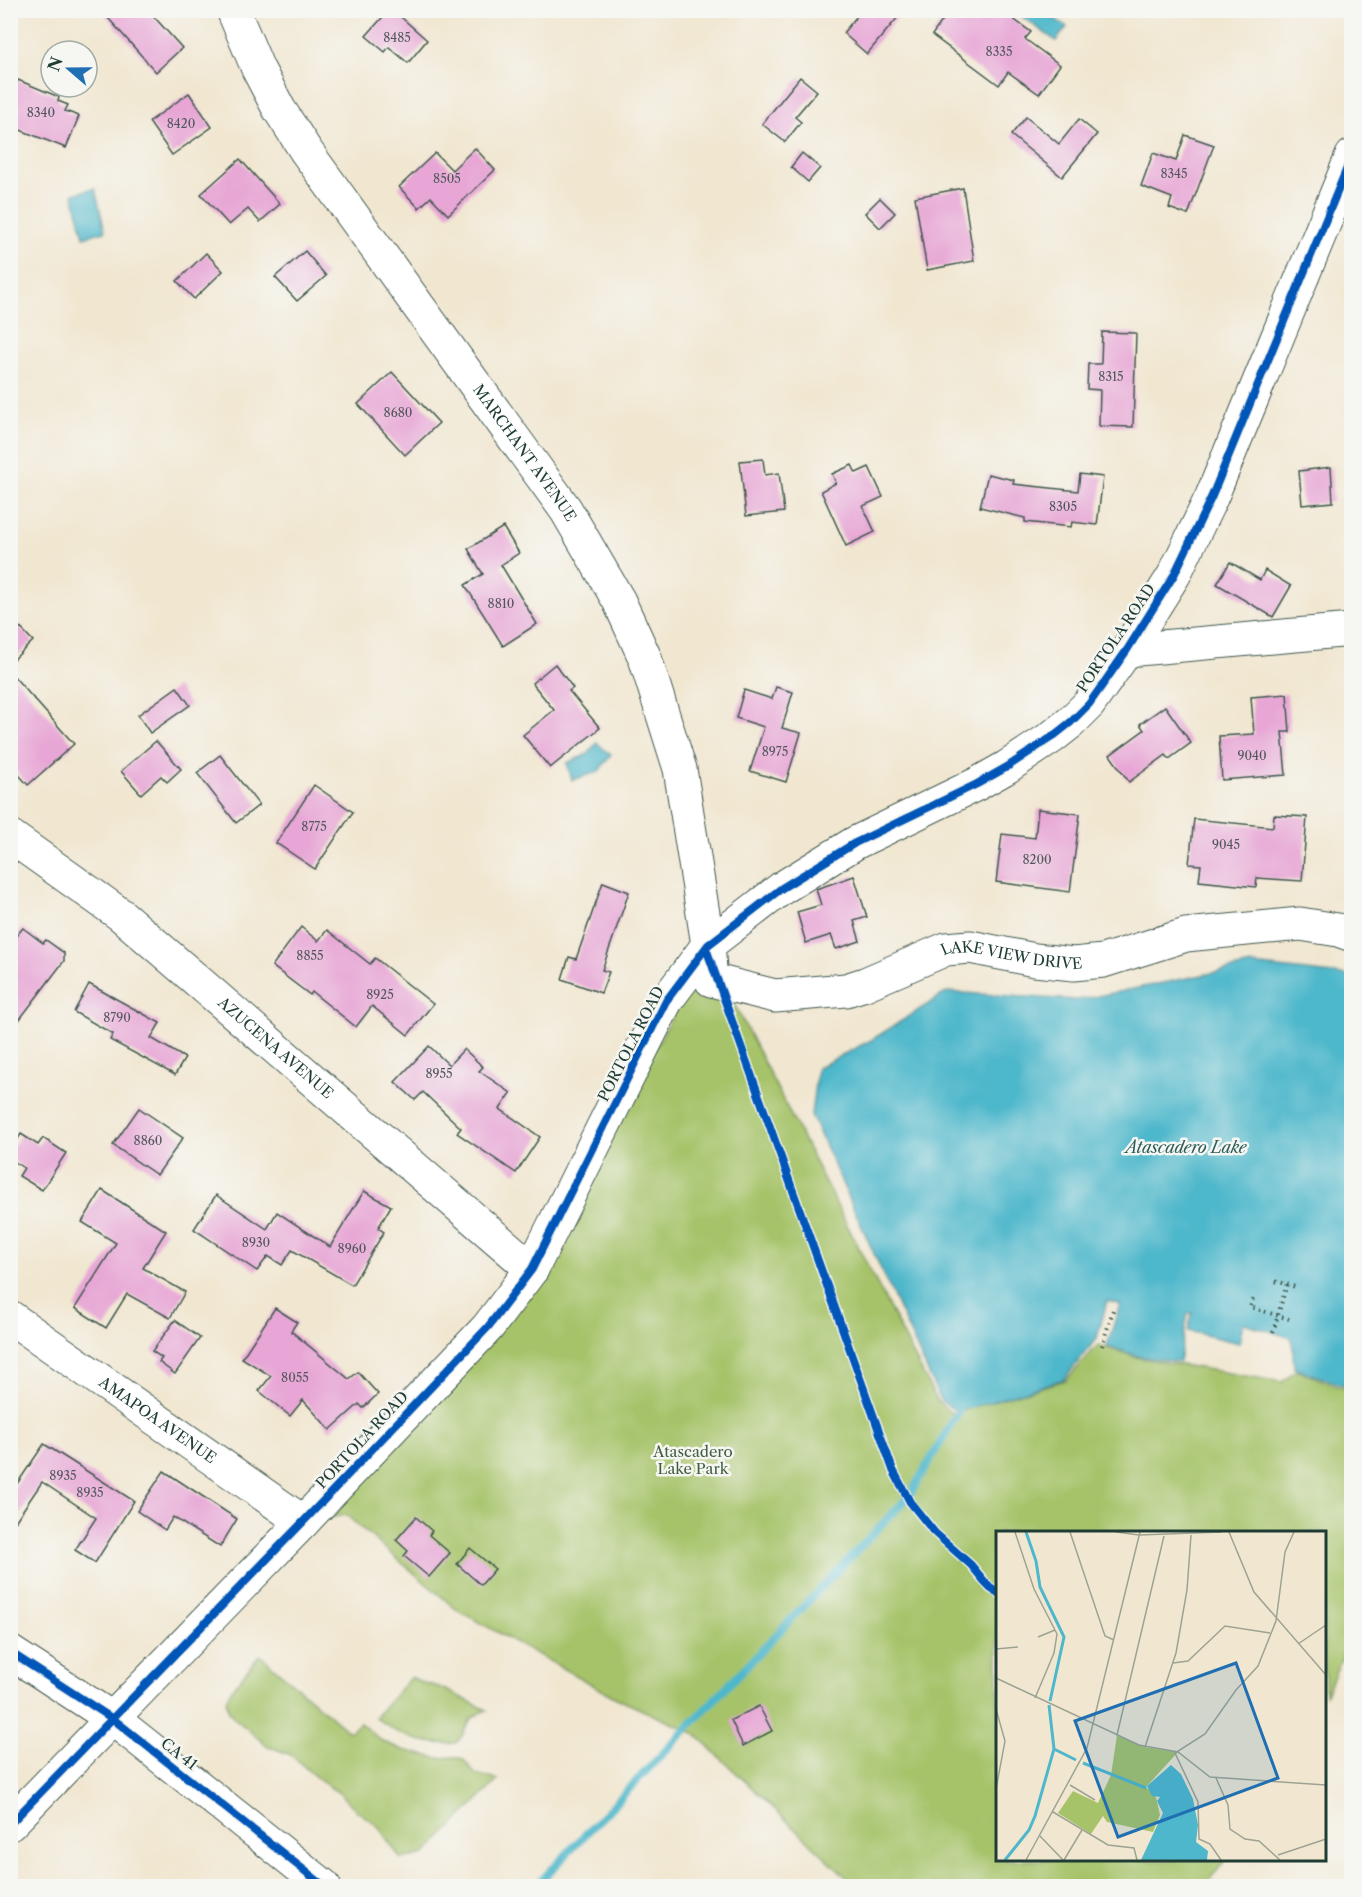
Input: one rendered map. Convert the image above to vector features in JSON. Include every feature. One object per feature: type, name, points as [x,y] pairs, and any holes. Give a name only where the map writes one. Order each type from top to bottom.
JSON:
[{"type":"street","name":"MARCHANT AVENUE","points":[[233,10],[258,69],[279,109],[306,151],[566,510],[619,601],[645,658],[680,769],[708,945]]},
{"type":"street","name":"PORTOLA ROAD","points":[[10,1824],[303,1522],[488,1327],[532,1269],[666,1000],[708,945],[782,888],[816,866],[855,843],[1007,767],[1053,737],[1089,704],[1127,650],[1174,575],[1212,496],[1352,156]]},
{"type":"street","points":[[1127,650],[1352,630]]},
{"type":"street","name":"AZUCENA AVENUE","points":[[10,837],[121,915],[532,1269]]},
{"type":"street","name":"LAKE VIEW DRIVE","points":[[708,945],[711,980],[775,996],[846,990],[946,949],[970,946],[1035,960],[1074,964],[1103,960],[1186,935],[1300,924],[1338,930],[1352,935]]},
{"type":"street","name":"AMAPOA AVENUE","points":[[10,1317],[303,1522]]},
{"type":"street","name":"CA 41","points":[[10,1652],[113,1719],[324,1887]]},
{"type":"path","points":[[1274,1281],[1298,1288]]},
{"type":"path","points":[[1273,1332],[1287,1284]]},
{"type":"path","points":[[1253,1299],[1250,1307],[1289,1319]]},
{"type":"path","points":[[1102,1346],[1114,1307]]},
{"type":"green space","name":"Atascadero Lake Park","points":[[707,951],[937,1401],[951,1413],[1066,1380],[1098,1345],[1140,1358],[1282,1382],[1296,1370],[1351,1391],[1351,1637],[1326,1694],[1326,1531],[996,1531],[996,1861],[1224,1861],[1206,1886],[856,1886],[694,1733],[620,1700],[457,1610],[346,1515],[303,1522],[538,1267]]},
{"type":"green space","points":[[260,1655],[348,1731],[360,1723],[382,1741],[403,1750],[437,1758],[457,1757],[464,1760],[475,1774],[498,1780],[425,1854],[401,1859],[377,1825],[357,1811],[341,1794],[319,1780],[291,1755],[268,1746],[233,1717],[226,1699]]},
{"type":"green space","points":[[411,1677],[439,1687],[487,1710],[473,1717],[456,1743],[434,1743],[402,1734],[375,1717]]},
{"type":"water","points":[[1014,11],[1043,11],[1067,27],[1056,41]]},
{"type":"water","points":[[95,188],[105,231],[84,237],[73,194]]},
{"type":"water","points":[[597,743],[611,755],[598,772],[572,780],[567,763],[588,754]]},
{"type":"water","name":"Atascadero Lake","points":[[1252,965],[1351,976],[1351,1388],[1294,1368],[1292,1338],[1243,1323],[1239,1343],[1188,1331],[1192,1313],[1188,1313],[1179,1362],[1138,1356],[1107,1346],[1120,1304],[1107,1301],[1097,1338],[1064,1379],[958,1412],[941,1401],[811,1115],[817,1068],[873,1039],[947,992],[1078,1000]]},
{"type":"building","points":[[101,10],[148,10],[182,48],[156,72]]},
{"type":"building","points":[[389,10],[393,10],[427,40],[408,63],[389,47],[385,52],[366,36]]},
{"type":"building","points":[[862,10],[904,10],[867,54],[843,33]]},
{"type":"building","points":[[950,10],[1001,10],[1031,32],[1025,39],[1060,65],[1039,94],[1008,72],[999,85],[932,35]]},
{"type":"building","points":[[800,77],[817,91],[795,117],[801,122],[785,142],[762,124]]},
{"type":"building","points":[[18,80],[39,89],[39,99],[58,99],[58,101],[68,105],[65,111],[79,116],[66,148],[10,126],[10,99]]},
{"type":"building","points":[[189,93],[212,127],[172,155],[149,122]]},
{"type":"building","points":[[1026,117],[1059,144],[1079,119],[1097,134],[1062,177],[1011,135]]},
{"type":"building","points":[[1185,135],[1214,145],[1188,215],[1169,208],[1172,198],[1141,186],[1153,153],[1176,161]]},
{"type":"building","points":[[475,148],[495,170],[448,215],[431,197],[419,208],[399,187],[435,153],[452,170]]},
{"type":"building","points":[[802,153],[820,168],[808,182],[791,167]]},
{"type":"building","points":[[240,159],[280,204],[260,222],[248,209],[229,225],[201,194]]},
{"type":"building","points":[[963,188],[974,261],[927,270],[915,197]]},
{"type":"building","points":[[880,198],[895,213],[880,228],[865,213]]},
{"type":"building","points":[[305,251],[326,276],[297,301],[275,277]]},
{"type":"building","points":[[206,253],[223,271],[194,299],[177,281]]},
{"type":"building","points":[[1102,332],[1136,333],[1133,427],[1099,426],[1100,390],[1087,389],[1088,364],[1101,364]]},
{"type":"building","points":[[392,372],[439,423],[405,455],[358,404]]},
{"type":"building","points":[[763,459],[765,475],[779,473],[784,512],[746,516],[740,461]]},
{"type":"building","points":[[852,465],[856,473],[869,467],[883,497],[863,506],[875,532],[846,546],[821,491],[836,483],[832,474]]},
{"type":"building","points":[[1331,467],[1333,502],[1302,505],[1299,471]]},
{"type":"building","points":[[988,474],[1014,480],[1013,484],[1078,491],[1080,474],[1103,477],[1097,525],[1072,522],[1071,527],[1025,522],[1025,518],[980,507]]},
{"type":"building","points":[[503,527],[519,553],[501,565],[537,624],[503,646],[465,585],[483,574],[468,549]]},
{"type":"building","points":[[1230,562],[1260,580],[1265,570],[1291,586],[1273,617],[1217,584]]},
{"type":"building","points":[[10,617],[33,641],[10,663]]},
{"type":"building","points":[[555,664],[573,688],[569,691],[600,728],[550,768],[523,735],[554,710],[532,683]]},
{"type":"building","points":[[10,672],[74,744],[28,785],[10,765]]},
{"type":"building","points":[[177,687],[190,705],[150,733],[138,715]]},
{"type":"building","points":[[776,687],[793,692],[782,728],[801,733],[786,782],[750,771],[764,727],[736,718],[744,690],[772,699]]},
{"type":"building","points":[[1287,694],[1290,732],[1282,732],[1286,775],[1222,780],[1219,736],[1254,734],[1251,697]]},
{"type":"building","points":[[1165,706],[1191,743],[1169,759],[1166,755],[1129,782],[1110,755],[1144,730],[1140,724]]},
{"type":"building","points":[[156,741],[181,769],[167,782],[161,776],[141,794],[121,771]]},
{"type":"building","points":[[220,755],[259,805],[236,823],[197,773]]},
{"type":"building","points":[[314,785],[353,812],[315,869],[276,843]]},
{"type":"building","points":[[1038,809],[1080,814],[1070,892],[996,882],[1002,834],[1035,838]]},
{"type":"building","points":[[1274,815],[1307,817],[1302,881],[1257,878],[1256,887],[1199,881],[1201,865],[1189,864],[1194,819],[1273,827]]},
{"type":"building","points":[[854,876],[867,917],[854,921],[860,941],[836,949],[831,935],[806,943],[797,912],[821,905],[816,889]]},
{"type":"building","points":[[603,882],[629,892],[602,970],[609,972],[601,993],[562,979],[569,957],[576,959]]},
{"type":"building","points":[[301,927],[318,941],[327,930],[370,964],[375,958],[433,1004],[408,1035],[372,1006],[356,1027],[312,992],[310,995],[272,966]]},
{"type":"building","points":[[23,928],[43,943],[46,940],[64,953],[64,961],[10,1032],[10,943]]},
{"type":"building","points":[[89,984],[160,1023],[151,1038],[185,1058],[175,1075],[110,1040],[113,1034],[74,1012]]},
{"type":"building","points":[[429,1046],[449,1065],[464,1049],[483,1067],[479,1071],[511,1093],[500,1109],[540,1137],[516,1173],[457,1133],[461,1128],[423,1092],[415,1100],[395,1082]]},
{"type":"building","points":[[139,1108],[183,1138],[157,1175],[113,1145]]},
{"type":"building","points":[[21,1134],[38,1145],[43,1138],[66,1153],[42,1190],[19,1176],[24,1168],[10,1159],[10,1151]]},
{"type":"building","points":[[102,1190],[166,1231],[143,1268],[185,1292],[170,1318],[127,1294],[106,1328],[75,1308],[116,1243],[82,1222]]},
{"type":"building","points":[[364,1191],[391,1206],[378,1228],[384,1232],[352,1285],[292,1250],[282,1265],[268,1256],[257,1271],[194,1229],[216,1195],[267,1229],[277,1212],[330,1247]]},
{"type":"building","points":[[275,1308],[297,1322],[291,1331],[349,1379],[358,1372],[378,1394],[363,1408],[359,1404],[330,1430],[303,1400],[290,1416],[259,1391],[271,1376],[242,1358]]},
{"type":"building","points":[[175,1320],[200,1338],[175,1374],[159,1362],[162,1358],[152,1351]]},
{"type":"building","points":[[44,1444],[134,1501],[95,1563],[75,1550],[96,1518],[42,1482],[10,1529],[10,1494]]},
{"type":"building","points":[[164,1471],[237,1519],[220,1547],[173,1517],[165,1530],[137,1511]]},
{"type":"building","points":[[416,1517],[432,1531],[429,1535],[450,1553],[429,1577],[404,1556],[408,1551],[396,1540]]},
{"type":"building","points":[[470,1548],[495,1569],[481,1585],[457,1564]]},
{"type":"building","points":[[759,1706],[772,1731],[743,1746],[731,1720]]},
{"type":"waterway","points":[[536,1886],[910,1495],[958,1412]]},
{"type":"cycle path","points":[[10,1824],[303,1522],[488,1327],[532,1269],[666,1001],[708,945],[782,888],[855,843],[1007,767],[1052,737],[1089,704],[1127,650],[1174,575],[1212,496],[1352,156]]},
{"type":"cycle path","points":[[707,951],[893,1470],[910,1502],[935,1533],[971,1565],[990,1588],[996,1592]]},
{"type":"cycle path","points":[[10,1652],[113,1719],[324,1886]]}]
